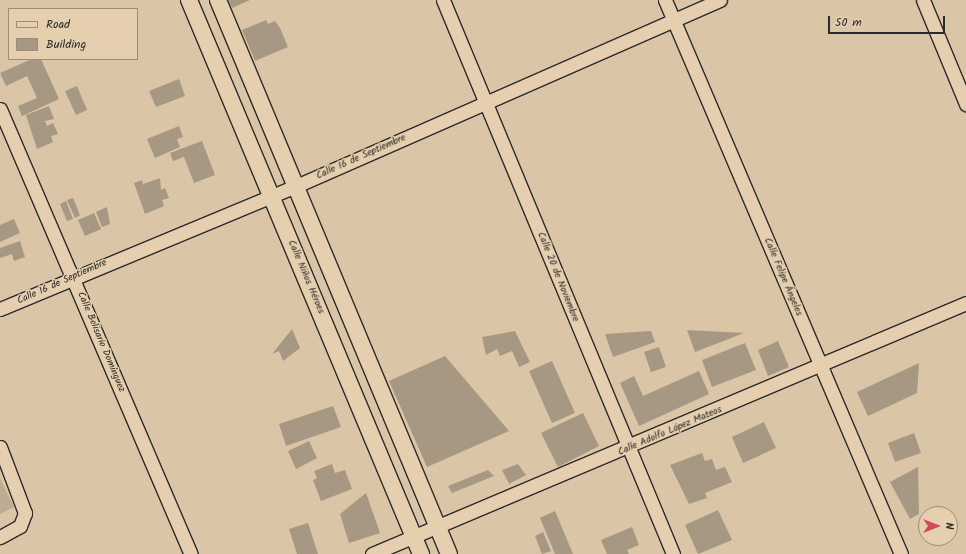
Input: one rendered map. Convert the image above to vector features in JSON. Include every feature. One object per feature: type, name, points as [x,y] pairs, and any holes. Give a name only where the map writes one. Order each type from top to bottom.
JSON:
[{"type":"street","name":"Calle Niños Héroes","points":[[189,0],[272,195],[421,554]]},
{"type":"street","points":[[218,0],[449,554]]},
{"type":"street","name":"Calle 20 de Noviembre","points":[[443,0],[486,101],[628,449],[673,554]]},
{"type":"street","name":"Calle Felipe Ángeles","points":[[665,0],[901,554]]},
{"type":"street","name":"Calle 16 de Septiembre","points":[[0,309],[73,276],[296,186],[486,101],[720,0]]},
{"type":"street","points":[[922,0],[966,104]]},
{"type":"street","name":"Calle Belisario Domínguez","points":[[0,109],[73,276],[191,554]]},
{"type":"street","name":"Calle Adolfo López Mateos","points":[[372,554],[628,449],[966,303]]},
{"type":"street","points":[[0,447],[25,513],[20,526],[0,536]]},
{"type":"shaded area","points":[[0,478],[14,507],[0,514]]},
{"type":"building","points":[[228,0],[250,0],[232,8]]},
{"type":"building","points":[[266,20],[268,24],[275,21],[280,28],[288,47],[255,61],[242,30]]},
{"type":"building","points":[[30,60],[41,60],[59,99],[22,116],[18,106],[37,98],[27,76],[6,86],[0,73]]},
{"type":"building","points":[[179,79],[185,96],[156,107],[149,91]]},
{"type":"building","points":[[77,86],[87,110],[76,115],[65,91]]},
{"type":"building","points":[[49,106],[54,119],[45,121],[47,126],[53,123],[58,134],[51,136],[53,142],[37,149],[26,115]]},
{"type":"building","points":[[179,126],[183,137],[177,139],[180,147],[155,158],[147,139]]},
{"type":"building","points":[[202,141],[215,175],[194,183],[184,157],[173,161],[170,153]]},
{"type":"building","points":[[160,178],[161,190],[165,188],[169,198],[162,200],[164,206],[145,214],[134,183],[142,180],[143,184]]},
{"type":"building","points":[[73,198],[80,215],[75,218],[67,200]]},
{"type":"building","points":[[66,201],[73,219],[67,221],[60,204]]},
{"type":"building","points":[[107,207],[110,224],[102,227],[96,212]]},
{"type":"building","points":[[94,213],[101,229],[85,236],[78,220]]},
{"type":"building","points":[[14,219],[20,233],[0,242],[0,225]]},
{"type":"building","points":[[20,241],[25,257],[14,261],[12,254],[0,258],[0,248]]},
{"type":"building","points":[[292,329],[300,348],[283,361],[279,351],[272,354]]},
{"type":"building","points":[[687,330],[744,333],[695,352]]},
{"type":"building","points":[[515,331],[530,362],[519,367],[512,351],[500,356],[497,349],[486,355],[482,337]]},
{"type":"building","points":[[651,331],[655,342],[613,357],[605,334]]},
{"type":"building","points":[[778,341],[789,367],[768,376],[758,350]]},
{"type":"building","points":[[745,343],[756,370],[712,387],[702,360]]},
{"type":"building","points":[[659,347],[666,367],[651,372],[644,352]]},
{"type":"building","points":[[445,356],[509,431],[427,467],[389,381]]},
{"type":"building","points":[[552,361],[575,413],[552,423],[529,371]]},
{"type":"building","points":[[919,363],[917,393],[868,416],[857,392]]},
{"type":"building","points":[[699,371],[709,394],[639,426],[620,383],[634,376],[643,396]]},
{"type":"building","points":[[333,406],[341,427],[286,446],[279,424]]},
{"type":"building","points":[[583,413],[599,446],[558,467],[541,433]]},
{"type":"building","points":[[764,422],[776,448],[743,463],[732,437]]},
{"type":"building","points":[[914,433],[921,453],[895,462],[888,443]]},
{"type":"building","points":[[309,441],[317,458],[296,469],[288,451]]},
{"type":"building","points":[[702,453],[705,461],[712,459],[716,470],[725,467],[732,482],[705,493],[707,498],[689,504],[670,465]]},
{"type":"building","points":[[332,464],[335,473],[345,470],[352,489],[321,501],[313,480],[317,478],[314,471]]},
{"type":"building","points":[[518,464],[526,475],[509,484],[502,470]]},
{"type":"building","points":[[918,467],[918,515],[910,519],[890,482]]},
{"type":"building","points":[[488,470],[494,476],[452,493],[448,486]]},
{"type":"building","points":[[366,493],[380,533],[349,543],[340,514]]},
{"type":"building","points":[[718,510],[732,540],[698,554],[685,525]]},
{"type":"building","points":[[555,511],[573,554],[555,554],[540,518]]},
{"type":"building","points":[[308,523],[318,554],[297,554],[289,529]]},
{"type":"building","points":[[632,527],[639,545],[627,550],[629,554],[607,554],[601,540]]},
{"type":"building","points":[[543,532],[551,551],[542,554],[535,536]]}]
